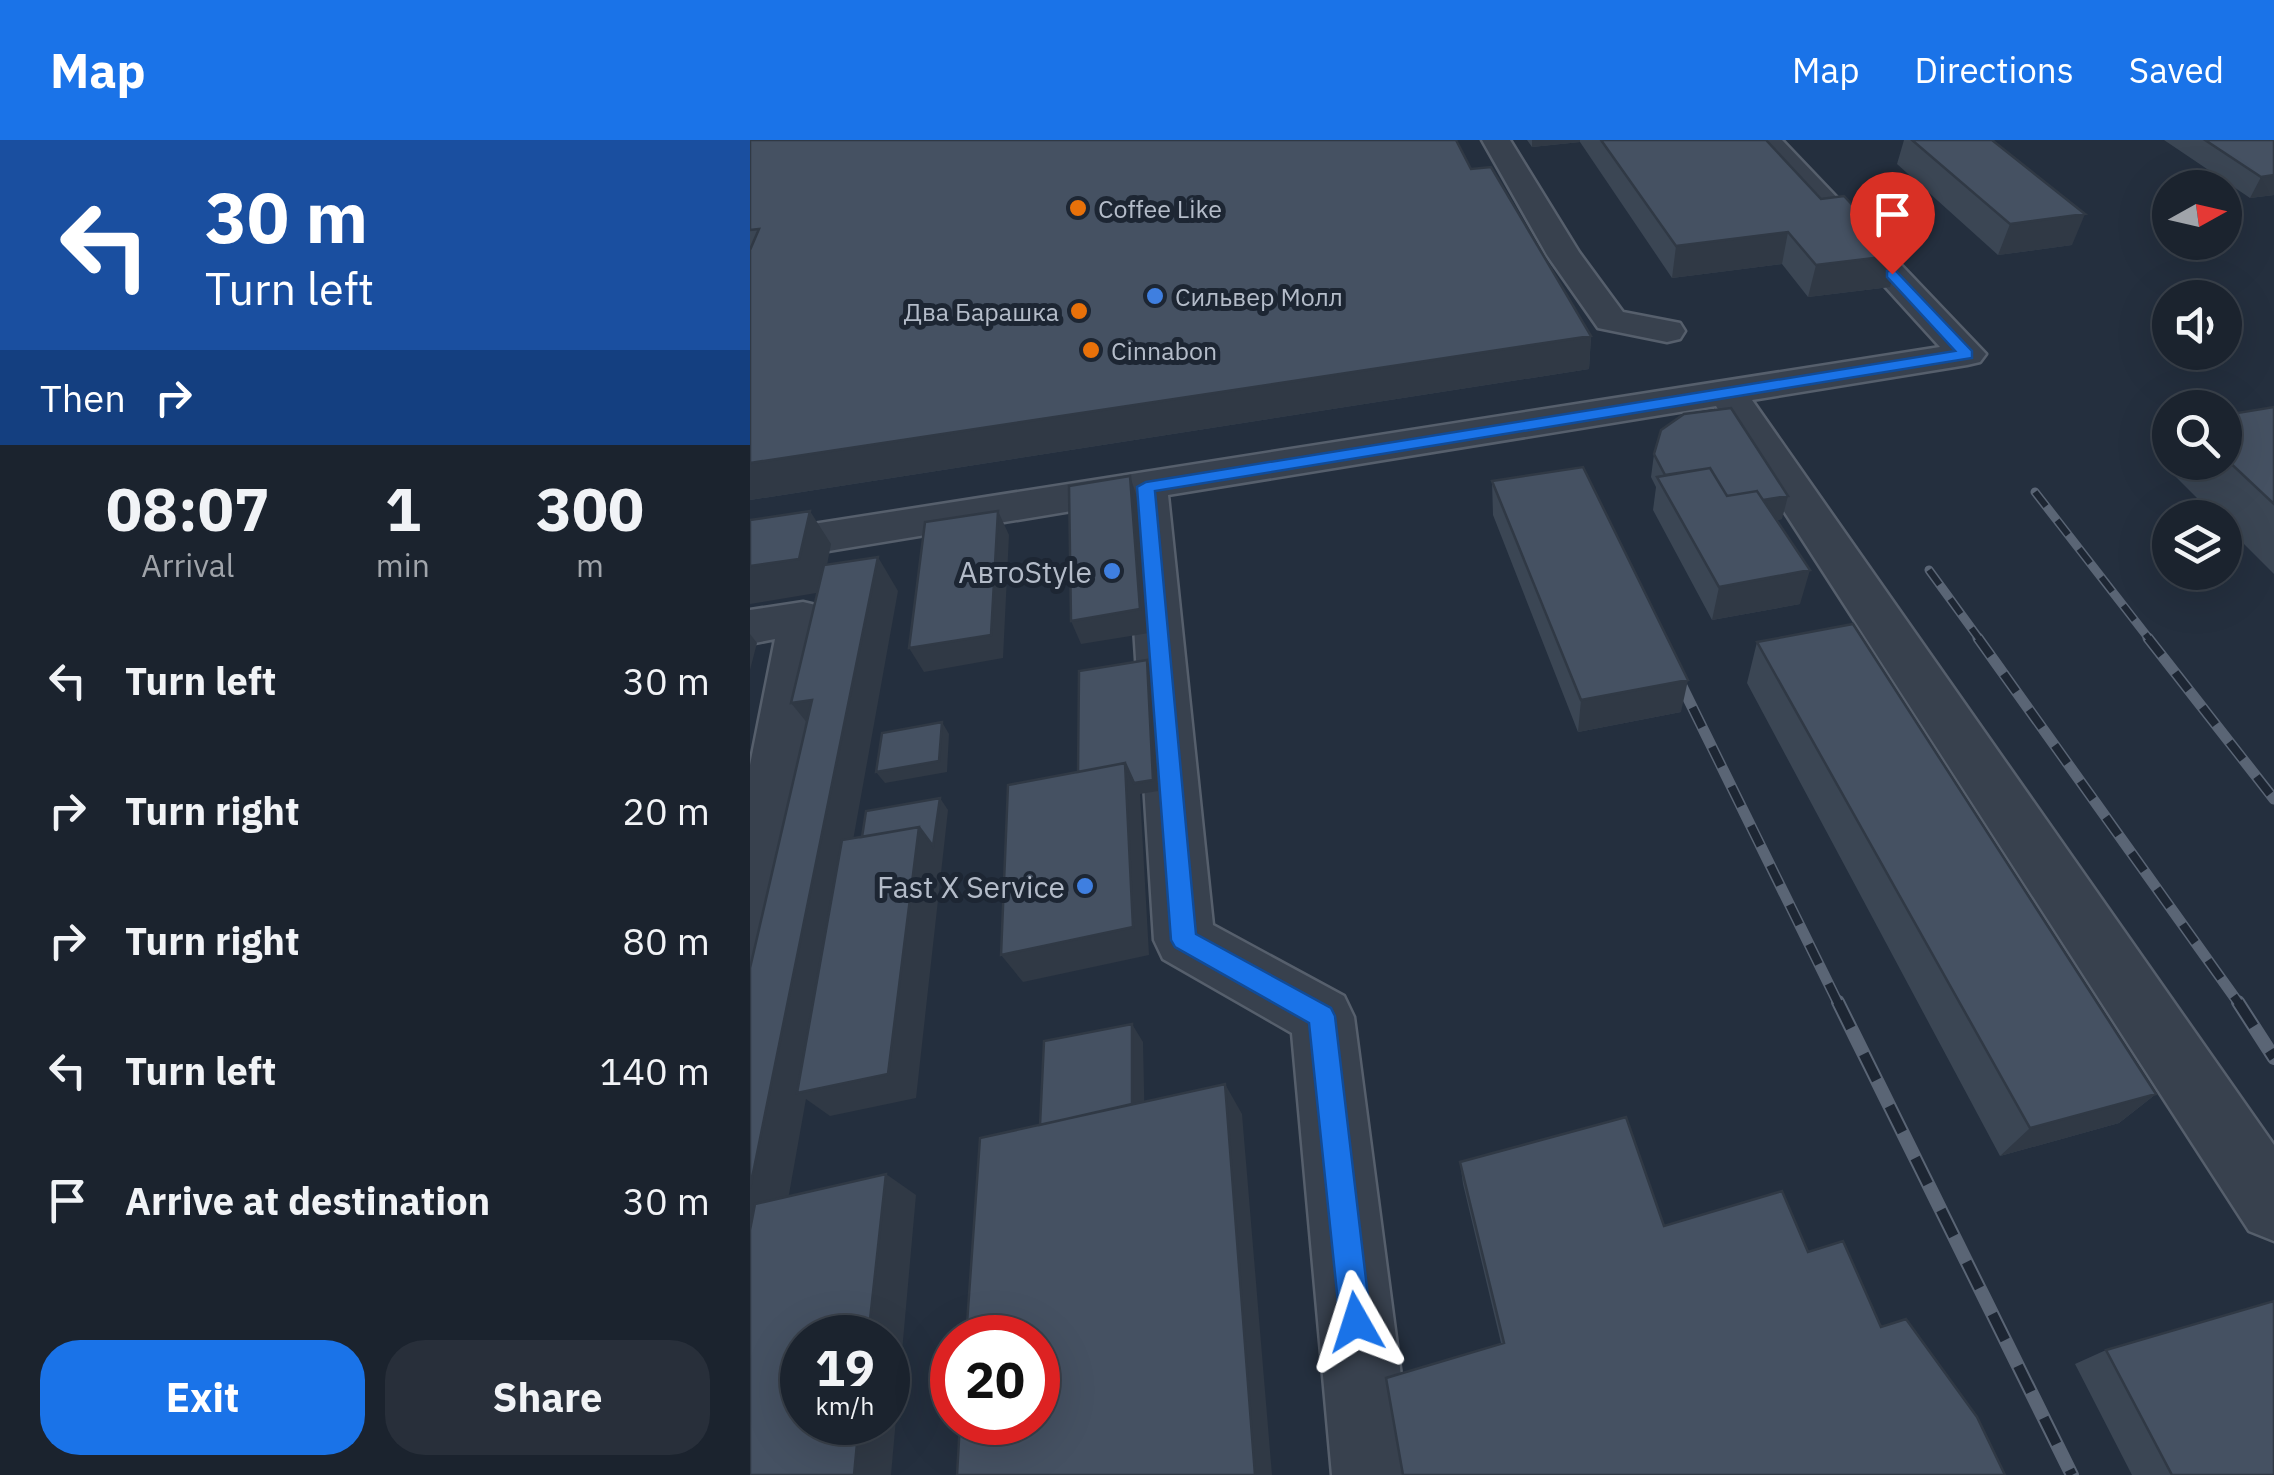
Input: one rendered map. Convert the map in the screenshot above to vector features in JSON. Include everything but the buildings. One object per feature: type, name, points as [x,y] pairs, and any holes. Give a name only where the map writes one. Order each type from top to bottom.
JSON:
[{"type":"lane","points":[[1496,140],[1564,255],[1611,320],[1668,331]]},
{"type":"lane","points":[[750,549],[1966,354],[1766,140]]},
{"type":"lane","points":[[1727,393],[2274,1206]]},
{"type":"lane","points":[[1146,487],[1184,940],[1322,1016],[1372,1475]]},
{"type":"lane","points":[[750,627],[803,618],[765,744],[750,952]]},
{"type":"railway","points":[[2035,492],[2150,640]]},
{"type":"railway","points":[[1929,570],[1980,640]]},
{"type":"railway","points":[[1978,638],[2239,1004]]},
{"type":"railway","points":[[2148,638],[2274,799]]},
{"type":"railway","points":[[1673,668],[1839,1005]]},
{"type":"railway","points":[[1838,1002],[2072,1475]]},
{"type":"railway","points":[[2239,1004],[2274,1058]]},
{"type":"place","name":"Coffee Like","points":[[1078,208]]},
{"type":"place","name":"Сильвер Молл","points":[[1155,296]]},
{"type":"place","name":"Два Барашка","points":[[1079,311]]},
{"type":"place","name":"Cinnabon","points":[[1091,350]]},
{"type":"place","name":"АвтоStyle","points":[[1112,571]]},
{"type":"place","name":"Fast X Service","points":[[1085,886]]},
{"type":"route","points":[[1356,1322],[1322,1016],[1184,940],[1146,487],[1966,354],[1892,274]]}]
